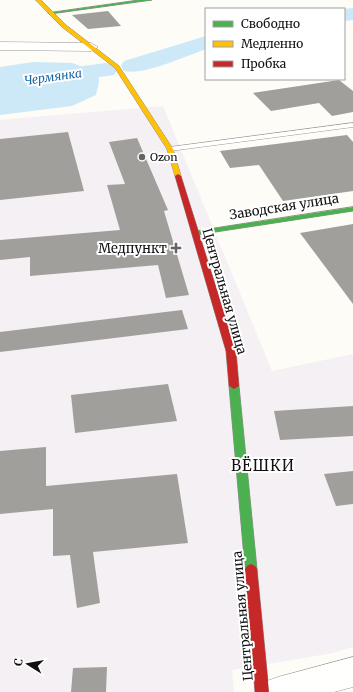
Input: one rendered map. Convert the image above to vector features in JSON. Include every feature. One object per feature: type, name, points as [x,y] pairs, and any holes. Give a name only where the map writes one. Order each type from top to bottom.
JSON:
[{"type":"street","name":"Центральная улица","points":[[38,0],[50,13],[117,67],[170,149],[231,351],[262,692]]},
{"type":"street","points":[[50,13],[150,0]]},
{"type":"street","points":[[0,46],[91,47]]},
{"type":"street","name":"Заводская улица","points":[[196,233],[353,209]]},
{"type":"street","points":[[278,692],[353,672]]},
{"type":"lane","points":[[170,149],[353,125]]},
{"type":"shaded area","points":[[163,106],[272,371],[353,354],[353,647],[333,653],[232,670],[234,692],[0,692],[0,120]]},
{"type":"water","points":[[33,62],[72,63],[98,72],[99,82],[96,95],[72,106],[0,115],[0,67]]},
{"type":"building","points":[[108,11],[121,26],[88,29],[72,15]]},
{"type":"building","points":[[339,80],[353,91],[353,112],[332,116],[319,103],[271,111],[253,93]]},
{"type":"building","points":[[68,132],[84,191],[0,200],[0,139]]},
{"type":"building","points":[[347,135],[353,142],[353,191],[283,201],[259,165],[230,168],[220,151]]},
{"type":"building","points":[[137,138],[168,210],[164,211],[189,295],[166,298],[158,265],[30,276],[30,257],[0,260],[0,240],[120,230],[107,185],[125,184],[109,142]]},
{"type":"building","points":[[353,224],[353,304],[300,233]]},
{"type":"building","points":[[182,310],[188,329],[0,352],[0,332]]},
{"type":"building","points":[[168,384],[177,421],[75,433],[71,395]]},
{"type":"building","points":[[353,406],[353,436],[280,440],[274,411]]},
{"type":"building","points":[[46,447],[46,486],[177,474],[188,543],[93,552],[100,603],[77,608],[70,555],[53,556],[53,509],[0,514],[0,451]]},
{"type":"building","points":[[353,471],[353,504],[336,506],[324,474]]},
{"type":"building","points":[[107,667],[106,692],[71,692],[73,668]]},
{"type":"waterway","name":"Чермянка","points":[[345,15],[353,14]]},
{"type":"waterway","name":"Чермянка","points":[[132,66],[158,59],[205,42]]},
{"type":"waterway","name":"Чермянка","points":[[0,84],[106,70]]},
{"type":"traffic: fast","points":[[50,13],[150,0]]},
{"type":"traffic: fast","points":[[196,233],[353,209]]},
{"type":"traffic: fast","points":[[234,386],[251,569]]},
{"type":"traffic: slow","points":[[38,0],[64,26],[117,67],[170,149],[178,176]]},
{"type":"traffic: jam","points":[[178,176],[231,351],[234,386]]},
{"type":"traffic: jam","points":[[251,569],[262,692]]},
{"type":"place","name":"Ozon","points":[[142,157]]},
{"type":"place","name":"Медпункт","points":[[176,248]]},
{"type":"district","name":"ВЁШКИ","points":[[263,466]]}]
